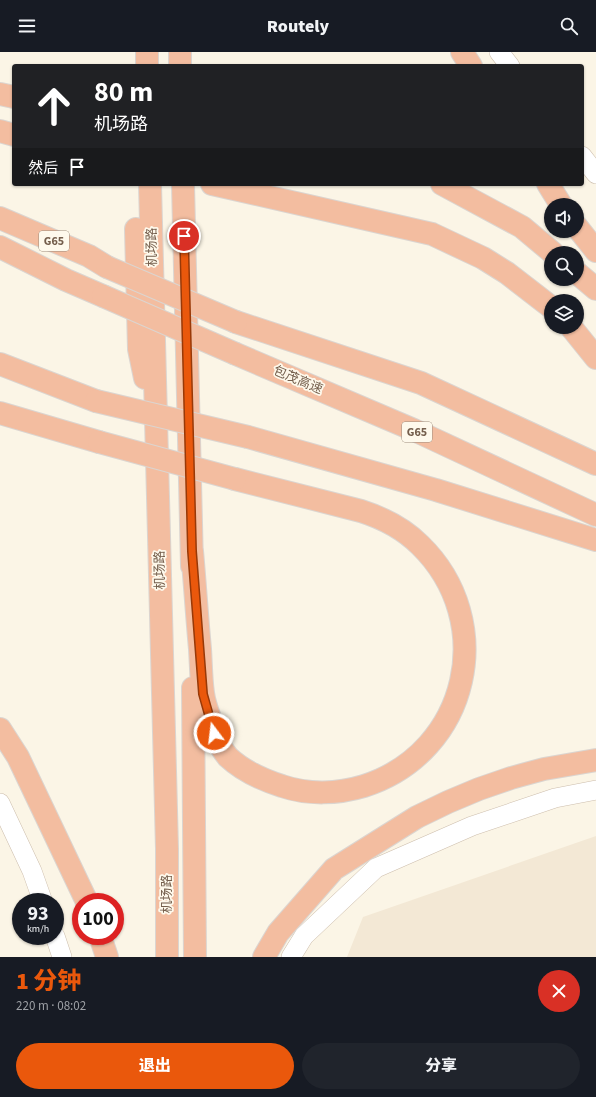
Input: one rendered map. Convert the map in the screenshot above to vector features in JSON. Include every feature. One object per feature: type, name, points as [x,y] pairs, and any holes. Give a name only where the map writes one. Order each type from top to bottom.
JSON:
[{"type":"highway","points":[[132,52],[132,64]]},
{"type":"highway","points":[[147,52],[147,64]]},
{"type":"highway","points":[[180,52],[180,64]]},
{"type":"highway","points":[[462,52],[470,64]]},
{"type":"highway","points":[[0,94],[12,97]]},
{"type":"highway","points":[[0,132],[12,135]]},
{"type":"highway","points":[[135,186],[139,348],[157,446]]},
{"type":"highway","name":"机场路","points":[[150,186],[167,841],[167,957]]},
{"type":"highway","points":[[183,186],[192,551],[196,957]]},
{"type":"highway","points":[[446,186],[522,227],[545,246]]},
{"type":"highway","points":[[549,186],[557,198]]},
{"type":"highway","points":[[222,187],[432,234],[458,245],[501,269],[544,301]]},
{"type":"highway","name":"G65","points":[[0,218],[89,256],[107,267],[236,322],[421,384],[596,464]]},
{"type":"highway","points":[[584,236],[596,251]]},
{"type":"highway","name":"包茂高速","points":[[0,247],[66,280],[414,430],[596,515]]},
{"type":"highway","points":[[584,279],[596,289]]},
{"type":"highway","points":[[577,334],[596,358]]},
{"type":"highway","points":[[0,364],[96,400],[248,437],[436,490],[596,540]]},
{"type":"highway","points":[[0,413],[235,479],[361,511],[377,516],[406,533],[419,543],[441,569],[456,599],[464,632],[464,667],[459,690],[440,731],[417,757],[403,768],[356,789],[322,793],[287,788],[255,776],[241,767],[227,756],[214,733],[203,694],[192,551]]},
{"type":"highway","points":[[0,729],[18,757],[83,893]]},
{"type":"highway","points":[[544,769],[590,748],[596,743]]},
{"type":"highway","points":[[264,957],[278,933],[334,869],[417,817],[479,789],[544,769],[596,760]]},
{"type":"highway","points":[[103,945],[107,957]]},
{"type":"street","points":[[499,52],[508,64]]},
{"type":"street","points":[[584,159],[596,174]]},
{"type":"street","points":[[291,957],[304,936],[376,868],[472,826],[555,798],[596,790]]},
{"type":"street","points":[[0,803],[32,871],[40,893]]},
{"type":"street","points":[[58,945],[62,957]]},
{"type":"shaded area","points":[[596,836],[596,957],[347,957],[363,917]]},
{"type":"route","points":[[184,236],[192,551],[203,694],[214,733]]}]
